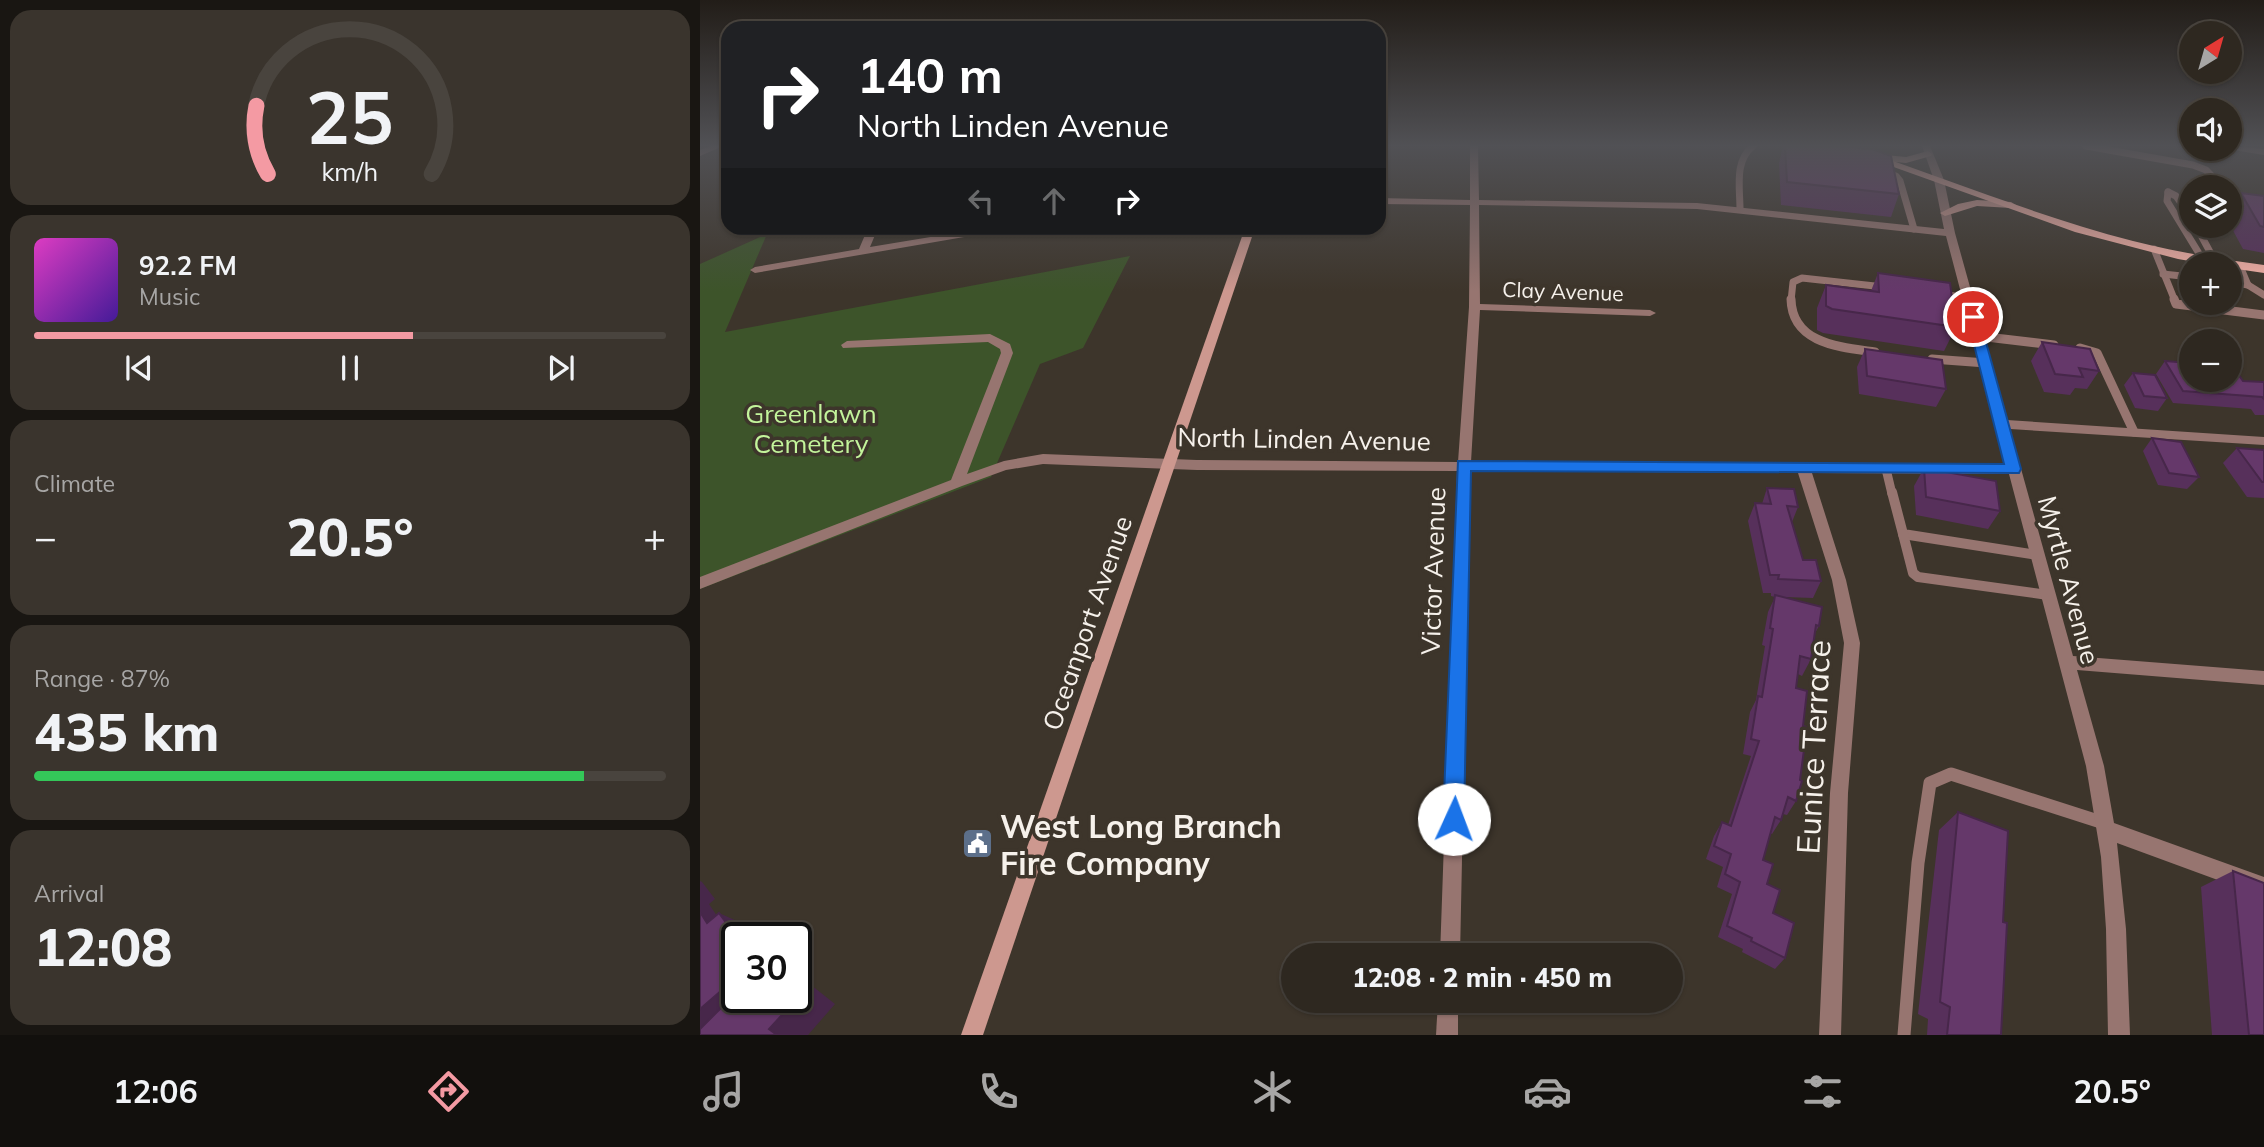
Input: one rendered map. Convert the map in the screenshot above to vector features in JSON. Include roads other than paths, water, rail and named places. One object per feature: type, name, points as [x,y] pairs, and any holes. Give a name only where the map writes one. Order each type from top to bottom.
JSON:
[{"type":"main road","points":[[1980,194],[2089,232],[2179,255]]},
{"type":"main road","points":[[2242,266],[2264,269]]},
{"type":"street","name":"Victor Avenue","points":[[1450,943],[1464,465],[1475,307],[1472,194]]},
{"type":"street","name":"Myrtle Avenue","points":[[1942,194],[2013,469],[2095,766],[2105,826],[2116,929],[2119,1035]]},
{"type":"street","points":[[1386,201],[1611,202],[1740,209],[1950,233]]},
{"type":"street","points":[[1945,213],[1969,203],[2011,205]]},
{"type":"street","points":[[863,251],[871,235]]},
{"type":"street","points":[[755,270],[958,235]]},
{"type":"street","name":"Oceanport Avenue","points":[[972,1035],[1248,235]]},
{"type":"street","name":"Clay Avenue","points":[[1475,307],[1650,313]]},
{"type":"street","points":[[847,345],[990,338],[1002,342],[1006,347],[1007,353],[957,483]]},
{"type":"street","points":[[2003,424],[2264,441]]},
{"type":"street","name":"North Linden Avenue","points":[[700,583],[1004,466],[1043,459],[1169,463],[2013,469]]},
{"type":"street","name":"Eunice Terrace","points":[[1804,468],[1839,580],[1852,643],[1839,793],[1830,1035]]},
{"type":"street","points":[[2067,662],[2264,678]]},
{"type":"street","points":[[2105,826],[2264,887]]},
{"type":"street","points":[[1447,1035],[1448,1013]]},
{"type":"lane","points":[[1740,194],[1740,209]]},
{"type":"lane","points":[[1904,194],[1914,229]]},
{"type":"lane","points":[[2168,194],[2167,201],[2179,214]]},
{"type":"lane","points":[[2242,202],[2248,207],[2264,212]]},
{"type":"lane","points":[[2200,238],[2213,252]]},
{"type":"lane","points":[[2154,250],[2176,304],[2264,315]]},
{"type":"lane","points":[[2164,274],[2179,276]]},
{"type":"lane","points":[[1886,353],[1817,342],[1804,333],[1794,319],[1789,298],[1793,282],[1802,278],[1896,289]]},
{"type":"lane","points":[[2242,280],[2264,295]]},
{"type":"lane","points":[[2242,284],[2248,285]]},
{"type":"lane","points":[[1932,293],[1968,298]]},
{"type":"lane","points":[[1979,336],[2061,346]]},
{"type":"lane","points":[[2075,347],[2097,353],[2134,432]]},
{"type":"lane","points":[[1927,359],[1986,363]]},
{"type":"lane","points":[[1886,469],[1913,573],[1918,577],[2048,595]]},
{"type":"lane","points":[[1903,534],[2037,555]]},
{"type":"lane","points":[[1904,1035],[1916,876],[1930,783],[1951,774],[2105,826]]},
{"type":"place","name":"West Long Branch Fire Company","points":[[977,844]]},
{"type":"park label","name":"Greenlawn Cemetery","points":[[811,428]]}]
